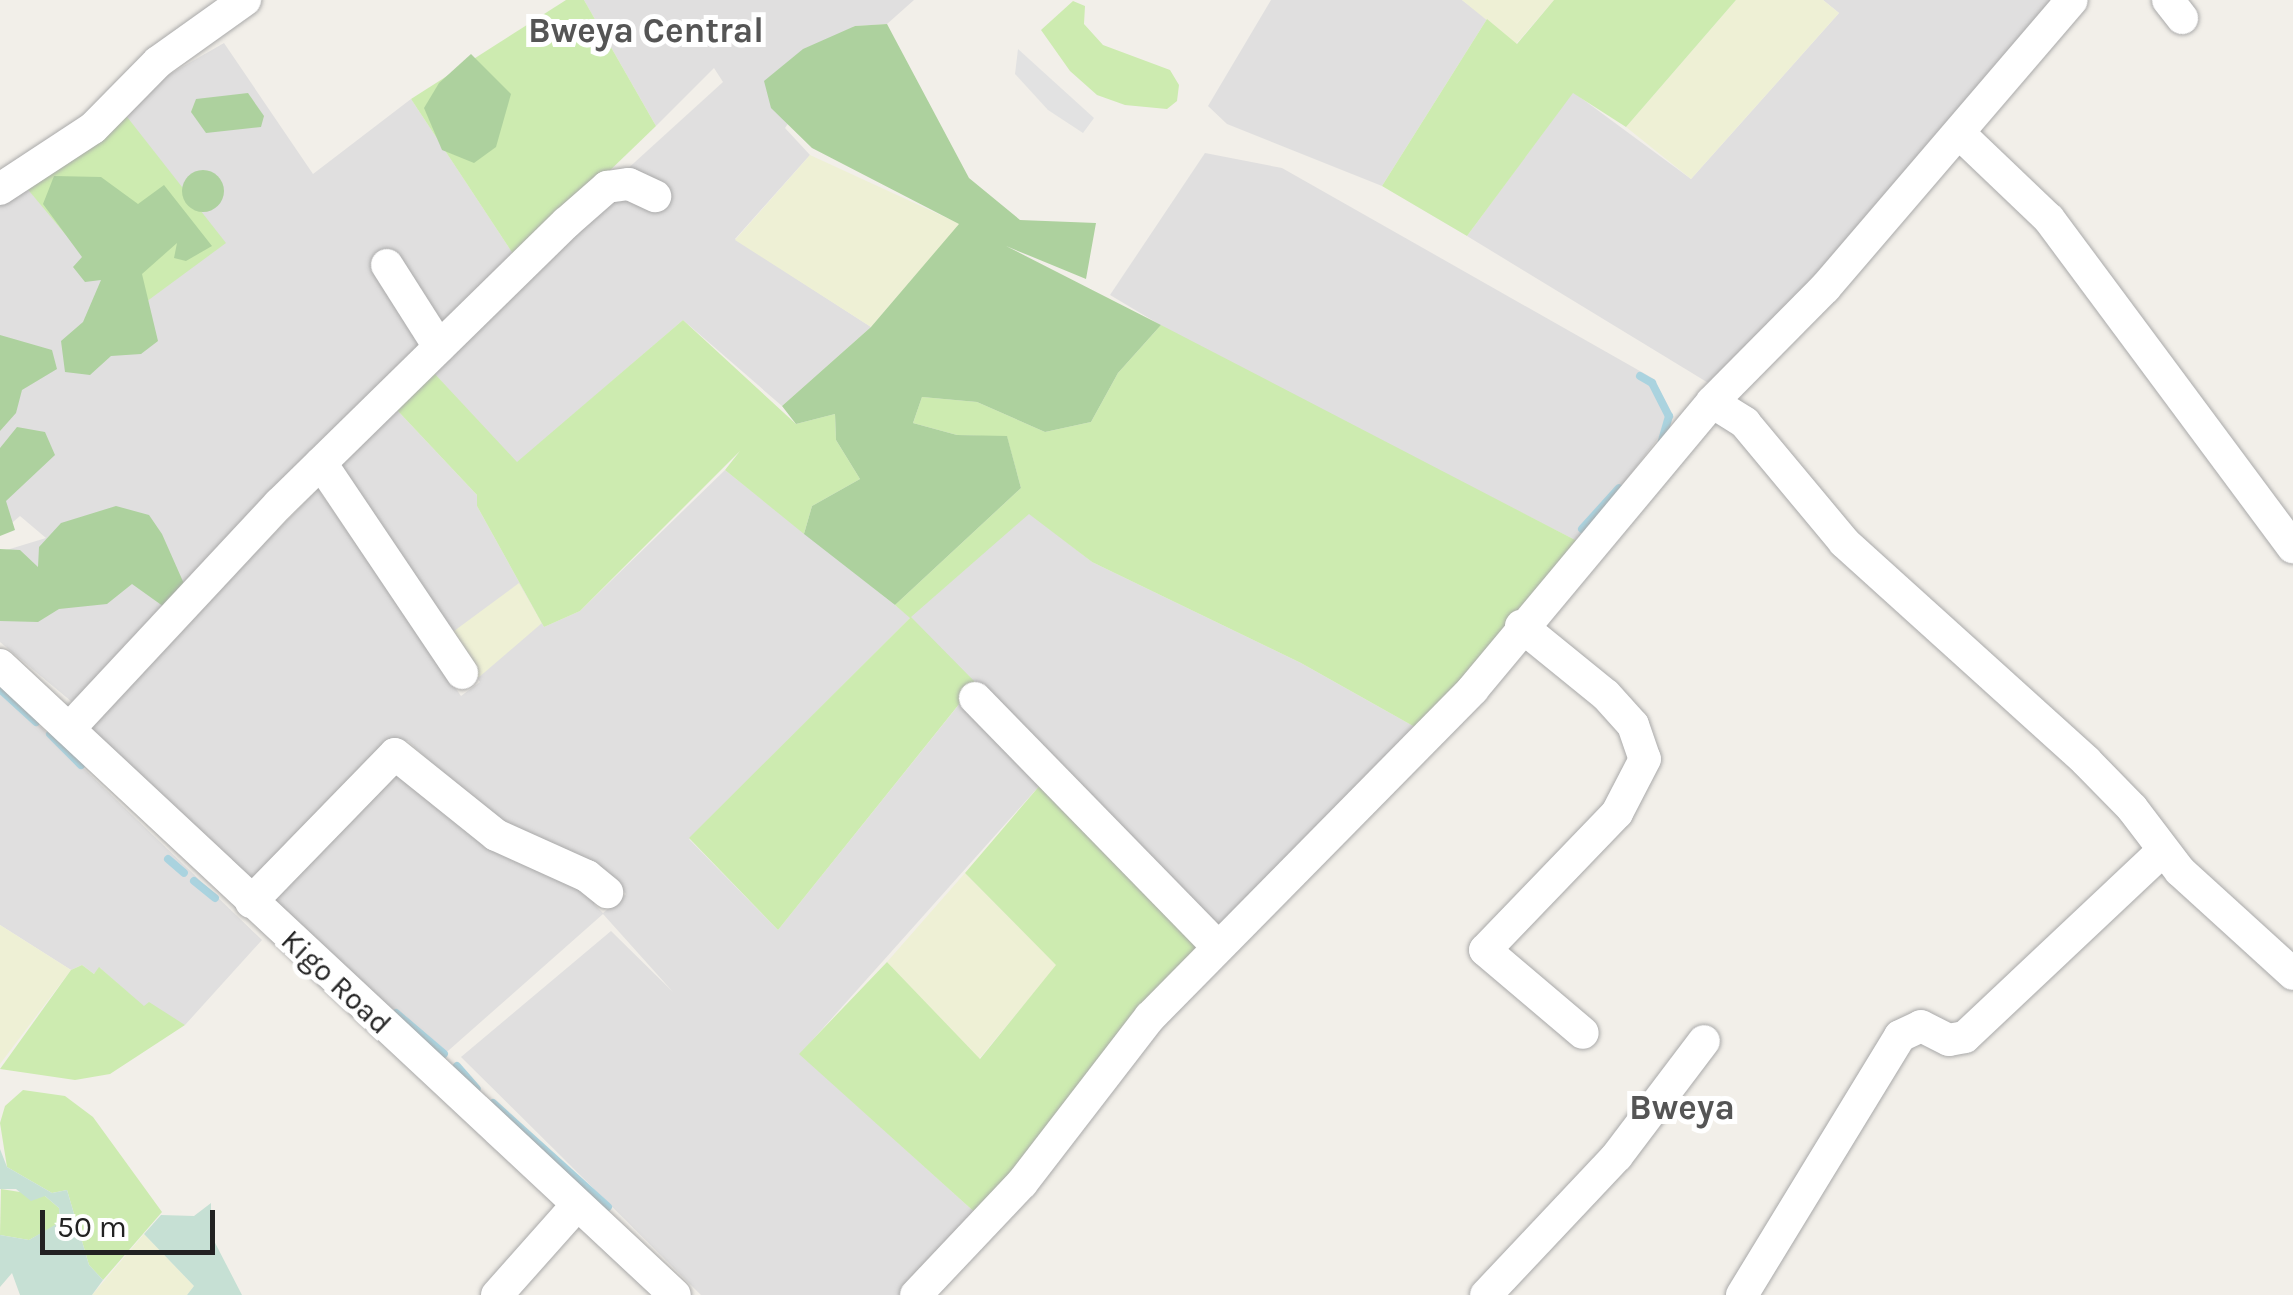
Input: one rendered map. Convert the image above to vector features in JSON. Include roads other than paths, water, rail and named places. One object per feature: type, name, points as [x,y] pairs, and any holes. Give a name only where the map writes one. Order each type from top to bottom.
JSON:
[{"type":"street","points":[[0,189],[93,128],[158,62],[244,0]]},
{"type":"street","points":[[916,1295],[1022,1183],[1150,1017],[1472,689],[1712,402],[1813,301],[2072,0]]},
{"type":"street","points":[[1960,134],[2049,219],[2293,546]]},
{"type":"street","points":[[68,729],[321,463],[608,187],[629,184],[655,196]]},
{"type":"street","points":[[387,265],[438,347]]},
{"type":"street","points":[[1712,402],[1745,423],[1868,565],[2098,772],[2162,852],[2293,974]]},
{"type":"street","points":[[321,463],[462,674]]},
{"type":"street","points":[[1521,626],[1606,695],[1633,725],[1645,760],[1618,814],[1486,950],[1583,1033]]},
{"type":"street","name":"Kigo Road","points":[[0,664],[675,1295]]},
{"type":"street","points":[[975,698],[1217,946]]},
{"type":"street","points":[[251,902],[396,754],[496,836],[587,876],[606,892]]},
{"type":"street","points":[[1742,1295],[1900,1036],[1921,1026],[1948,1040],[1965,1037],[2162,852]]},
{"type":"street","points":[[1486,1295],[1617,1156],[1704,1041]]},
{"type":"street","points":[[497,1295],[577,1205]]},
{"type":"waterway","points":[[1640,376],[1652,383],[1669,416],[1662,441]]},
{"type":"waterway","points":[[1582,529],[1619,488]]},
{"type":"waterway","points":[[0,689],[36,722]]},
{"type":"waterway","points":[[50,734],[81,765]]},
{"type":"waterway","points":[[168,859],[184,873]]},
{"type":"waterway","points":[[194,881],[215,898]]},
{"type":"waterway","points":[[396,1013],[444,1054]]},
{"type":"waterway","points":[[457,1066],[477,1089]]},
{"type":"waterway","points":[[493,1103],[608,1207]]},
{"type":"district","name":"Bweya Central","points":[[646,31]]},
{"type":"district","name":"Bweya","points":[[1682,1108]]}]
